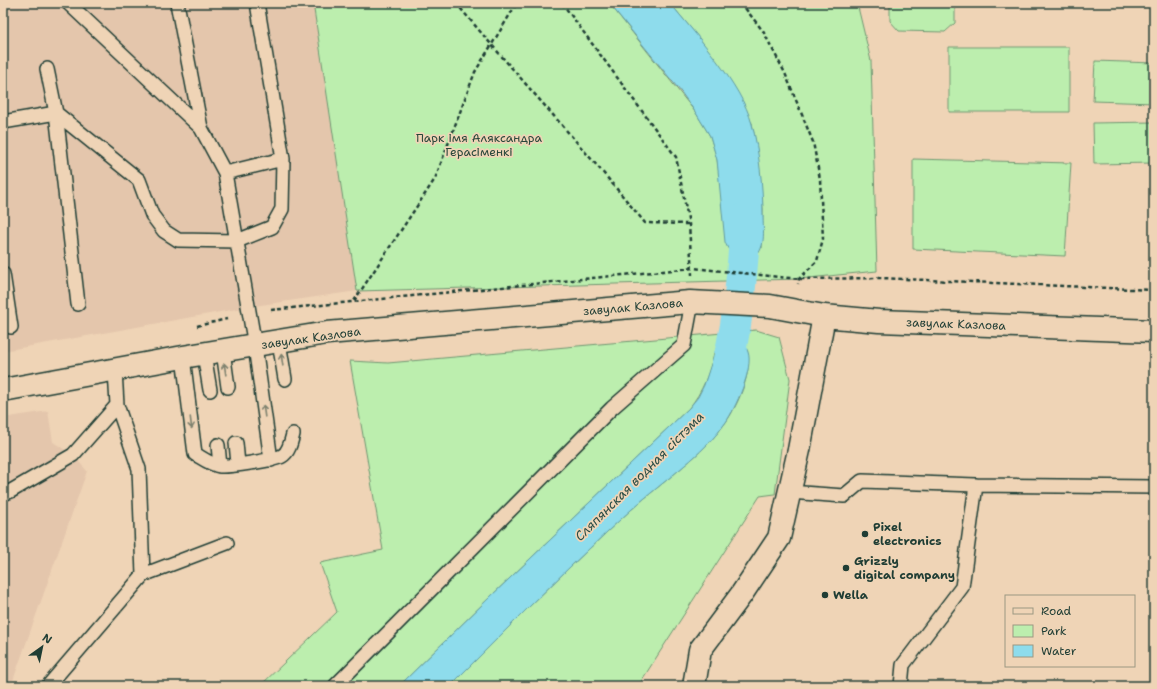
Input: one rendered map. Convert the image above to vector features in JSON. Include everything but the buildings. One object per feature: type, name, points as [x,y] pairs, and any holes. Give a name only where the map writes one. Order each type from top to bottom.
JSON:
[{"type":"street","name":"завулак Казлова","points":[[3,390],[183,357],[327,333],[692,302],[770,306],[824,316],[879,322],[1154,331]]},
{"type":"street","points":[[694,686],[700,650],[741,595],[778,538],[799,450],[824,316]]},
{"type":"lane","points":[[68,3],[201,128]]},
{"type":"lane","points":[[177,3],[201,128],[224,173],[255,346],[271,460]]},
{"type":"lane","points":[[3,122],[56,113],[139,180],[152,215],[164,231],[178,240],[237,241],[272,227],[282,209],[283,159],[257,3]]},
{"type":"lane","points":[[47,69],[56,113],[78,304]]},
{"type":"lane","points":[[224,173],[283,159]]},
{"type":"lane","points":[[3,274],[12,327]]},
{"type":"lane","points":[[335,686],[612,408],[684,345],[692,302]]},
{"type":"lane","points":[[279,342],[285,379]]},
{"type":"lane","points":[[213,353],[228,387]]},
{"type":"lane","points":[[210,390],[213,353]]},
{"type":"lane","points":[[183,357],[195,454],[220,466],[271,460],[283,456],[289,447],[293,434]]},
{"type":"lane","points":[[115,370],[117,405],[139,469],[143,575]]},
{"type":"lane","points":[[3,494],[11,491],[73,455],[117,405]]},
{"type":"lane","points":[[236,443],[238,464]]},
{"type":"lane","points":[[218,445],[220,466]]},
{"type":"lane","points":[[789,492],[844,496],[862,481],[976,485],[1154,487]]},
{"type":"lane","points":[[901,686],[903,665],[962,587],[976,485]]},
{"type":"lane","points":[[48,686],[143,575],[227,543]]},
{"type":"path","points":[[456,3],[607,176],[645,223],[689,224]]},
{"type":"path","points":[[354,301],[435,179],[475,72],[517,3]]},
{"type":"path","points":[[562,3],[676,157],[689,224],[693,268],[692,302]]},
{"type":"path","points":[[741,3],[764,31],[785,72],[813,142],[820,179],[823,239],[817,262],[799,279],[796,311]]},
{"type":"path","points":[[693,268],[799,279],[881,278],[1154,290]]},
{"type":"shaded area","points":[[3,3],[313,3],[357,291],[248,307],[3,351]]},
{"type":"shaded area","points":[[48,411],[53,442],[73,455],[87,471],[11,686],[3,686],[3,418]]},
{"type":"green space","name":"Парк імя Аляксандра Герасіменкі","points":[[313,3],[609,3],[696,113],[710,136],[717,159],[721,190],[762,248],[763,209],[757,150],[752,123],[702,42],[670,3],[857,3],[871,61],[877,271],[799,279],[357,291]]},
{"type":"green space","points":[[890,3],[955,3],[955,23],[945,32],[899,31],[890,21]]},
{"type":"green space","points":[[949,47],[1069,47],[1069,112],[949,112]]},
{"type":"green space","points":[[1095,61],[1154,63],[1154,103],[1093,101]]},
{"type":"green space","points":[[1154,122],[1154,163],[1094,164],[1093,123]]},
{"type":"green space","points":[[913,159],[1071,163],[1065,256],[913,249]]},
{"type":"green space","points":[[756,330],[779,337],[790,379],[775,494],[760,496],[638,686],[450,686],[588,550],[634,507],[691,460],[710,442],[731,415],[740,396],[747,374],[748,364],[748,354],[745,346],[714,353],[705,382],[689,408],[489,598],[399,686],[260,686],[337,612],[320,563],[383,550],[350,361],[388,363]]},
{"type":"water","points":[[609,3],[670,3],[705,45],[738,93],[752,124],[757,145],[763,204],[763,240],[760,251],[752,260],[738,258],[732,254],[725,242],[717,160],[710,136],[681,92]]},
{"type":"water","points":[[727,339],[737,340],[745,346],[749,359],[748,368],[743,388],[734,408],[726,422],[710,442],[691,460],[634,507],[588,550],[450,686],[399,686],[489,598],[689,408],[698,397],[704,385],[717,346],[721,341]]},
{"type":"waterway","name":"Сляпянская водная сістэма","points":[[723,380],[733,340],[736,320],[746,217]]},
{"type":"place","name":"Pixel electronics","points":[[865,534]]},
{"type":"place","name":"Grizzly digital company","points":[[846,568]]},
{"type":"place","name":"Wella","points":[[825,595]]}]
